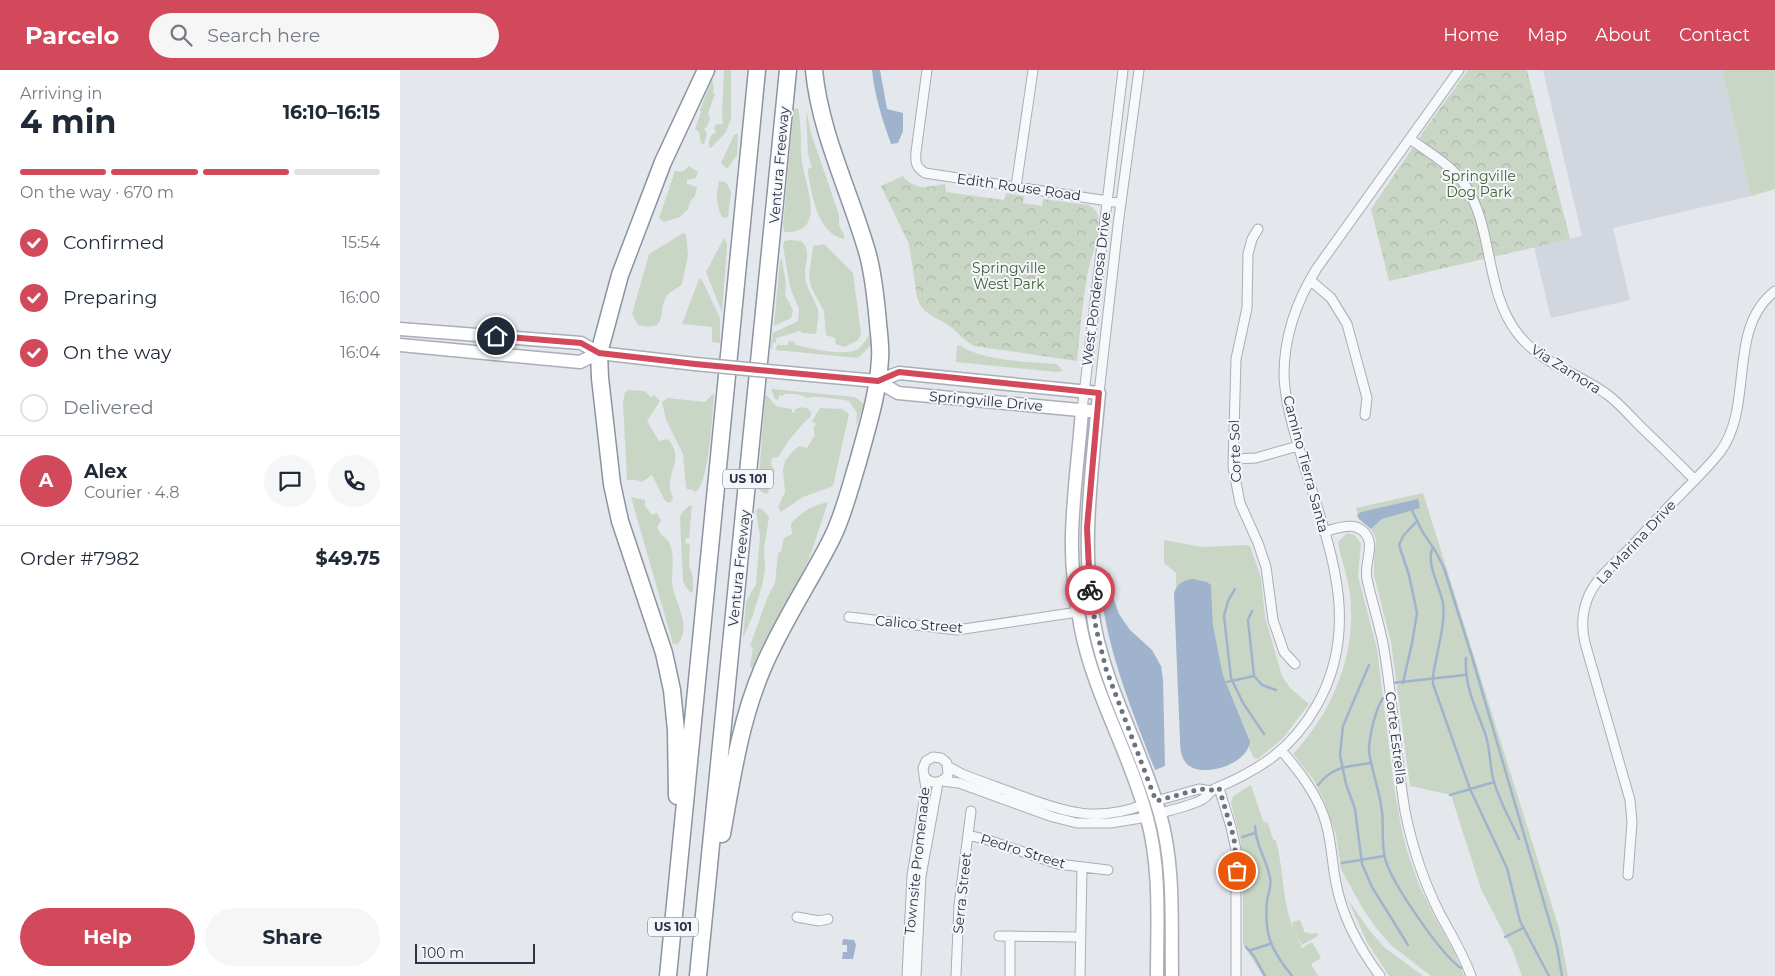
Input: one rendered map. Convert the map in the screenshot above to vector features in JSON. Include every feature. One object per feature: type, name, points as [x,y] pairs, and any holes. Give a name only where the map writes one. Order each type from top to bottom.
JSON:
[{"type":"highway","points":[[678,878],[676,730],[672,690],[664,653],[620,521],[612,484],[599,353],[620,275],[663,162],[706,70]]},
{"type":"highway","name":"US 101","points":[[668,976],[757,70]]},
{"type":"highway","name":"Ventura Freeway","points":[[698,976],[788,70]]},
{"type":"highway","points":[[706,889],[717,859],[736,752],[752,697],[762,669],[833,535],[847,500],[874,403],[878,381],[880,350],[873,277],[863,240],[824,125],[814,70]]},
{"type":"main road","name":"Springville Drive","points":[[400,329],[581,343],[599,353],[878,381],[898,393],[1097,411]]},
{"type":"main road","name":"Springville Drive","points":[[400,345],[580,362],[599,353]]},
{"type":"main road","name":"Springville Drive","points":[[878,381],[899,372],[1099,393]]},
{"type":"main road","name":"West Ponderosa Drive","points":[[1099,393],[1087,541],[1092,609],[1100,649],[1110,682],[1158,807],[1170,866],[1172,976]]},
{"type":"main road","name":"West Ponderosa Drive","points":[[1082,410],[1072,534],[1072,563],[1078,612],[1092,673],[1145,811],[1154,848],[1157,884],[1157,976]]},
{"type":"main road","points":[[1078,612],[1092,609]]},
{"type":"main road","points":[[1145,811],[1158,807]]},
{"type":"street","name":"Edith Rouse Road","points":[[927,70],[915,162],[918,169],[925,173],[1121,202]]},
{"type":"street","points":[[1016,187],[1033,70]]},
{"type":"street","name":"West Ponderosa Drive","points":[[1082,410],[1123,70]]},
{"type":"street","name":"West Ponderosa Drive","points":[[1099,393],[1121,202],[1139,70]]},
{"type":"street","name":"Camino Tierra Santa","points":[[1158,807],[1203,800],[1216,789],[1249,774],[1295,737],[1313,713],[1327,686],[1337,649],[1340,627],[1340,596],[1334,566],[1298,446],[1287,400],[1285,360],[1292,319],[1310,280],[1459,70]]},
{"type":"street","name":"Via Zamora","points":[[1410,139],[1446,165],[1460,178],[1470,195],[1478,214],[1500,302],[1517,333],[1545,359],[1609,396],[1695,480]]},
{"type":"street","name":"Corte Sol","points":[[1258,229],[1252,239],[1248,254],[1247,308],[1236,359],[1233,459],[1240,503],[1258,543],[1266,567],[1273,620],[1284,652],[1296,664]]},
{"type":"street","points":[[1310,280],[1331,298],[1347,324],[1368,398],[1365,415]]},
{"type":"street","name":"La Marina Drive","points":[[1628,875],[1632,822],[1630,800],[1585,643],[1582,624],[1583,615],[1588,597],[1598,581],[1719,453],[1733,428],[1738,409],[1751,323],[1760,307],[1775,291]]},
{"type":"street","points":[[1233,459],[1256,458],[1298,446]]},
{"type":"street","name":"Corte Estrella","points":[[1324,532],[1350,526],[1361,530],[1368,539],[1370,547],[1366,562],[1366,575],[1384,647],[1409,831],[1425,882],[1439,913],[1459,947],[1471,976]]},
{"type":"street","name":"Calico Street","points":[[848,617],[958,630],[1078,612]]},
{"type":"street","points":[[1281,750],[1307,783],[1323,813],[1330,836],[1336,883],[1343,909],[1360,946],[1380,976]]},
{"type":"street","points":[[940,782],[948,775],[947,764],[941,758],[929,758],[924,764],[923,772],[930,782],[959,783],[1053,818],[1089,824],[1112,824],[1145,811]]},
{"type":"street","points":[[948,767],[962,774],[1067,812],[1089,815],[1110,814],[1130,810],[1145,811]]},
{"type":"street","name":"Townsite Promenade","points":[[907,976],[910,895],[926,789],[924,776]]},
{"type":"street","name":"Townsite Promenade","points":[[916,976],[921,876],[940,782]]},
{"type":"street","name":"Camino Tierra Santa","points":[[1158,807],[1200,789],[1216,789]]},
{"type":"street","points":[[1216,789],[1231,827],[1237,861],[1236,976]]},
{"type":"street","name":"Serra Street","points":[[956,976],[959,905],[971,811]]},
{"type":"street","name":"Pedro Street","points":[[968,835],[1045,860],[1108,870]]},
{"type":"street","points":[[1080,976],[1082,867]]},
{"type":"street","points":[[797,917],[819,921],[828,919]]},
{"type":"street","points":[[999,936],[1080,937]]},
{"type":"street","points":[[1010,936],[1010,976]]},
{"type":"shaded area","points":[[1543,70],[1722,70],[1751,196],[1613,228],[1630,300],[1551,318],[1534,247],[1582,236]]},
{"type":"green space","points":[[724,70],[731,70],[731,118],[726,132],[711,148],[709,147],[709,140],[716,132],[714,128],[716,124],[723,124]]},
{"type":"green space","name":"Springville Dog Park","points":[[1468,70],[1527,70],[1570,239],[1389,281],[1371,209]]},
{"type":"green space","points":[[1722,70],[1775,70],[1775,189],[1751,196]]},
{"type":"green space","points":[[712,79],[713,92],[715,94],[708,113],[710,118],[707,127],[704,128],[707,134],[704,144],[701,143],[699,132],[695,129]]},
{"type":"green space","points":[[798,108],[802,162],[811,207],[810,217],[806,225],[798,231],[784,232],[783,224],[794,109]]},
{"type":"green space","points":[[806,109],[811,133],[839,215],[839,225],[844,239],[828,230],[822,222],[814,203],[808,174],[808,169],[812,167],[808,155]]},
{"type":"green space","points":[[738,133],[737,155],[727,169],[721,163],[734,135]]},
{"type":"green space","points":[[689,166],[698,172],[696,178],[687,180],[687,184],[697,187],[695,196],[690,202],[688,209],[680,217],[664,222],[659,218],[675,171],[683,171]]},
{"type":"green space","name":"Springville West Park","points":[[903,176],[912,184],[922,187],[945,184],[946,192],[1004,200],[1006,193],[1024,196],[1023,203],[1042,206],[1043,199],[1089,205],[1094,209],[1097,213],[1099,224],[1085,287],[1077,361],[974,346],[947,324],[923,308],[917,297],[909,244],[881,186]]},
{"type":"green space","points":[[719,181],[726,182],[731,192],[728,217],[726,218],[722,217],[718,204]]},
{"type":"green space","points":[[683,233],[686,234],[688,255],[682,284],[666,297],[658,324],[648,327],[638,325],[632,314],[649,254]]},
{"type":"green space","points":[[724,238],[727,247],[722,312],[706,272]]},
{"type":"green space","points":[[784,241],[801,241],[807,252],[805,279],[818,310],[816,334],[802,333],[800,331],[776,338],[776,343],[773,342],[772,349],[770,348],[773,333],[798,321],[799,309],[790,287],[783,246]]},
{"type":"green space","points":[[824,244],[853,273],[861,334],[858,340],[845,347],[836,344],[835,338],[826,335],[824,311],[811,287],[809,277],[813,246]]},
{"type":"green space","points":[[782,259],[786,284],[785,295],[793,310],[791,318],[774,326],[780,260]]},
{"type":"green space","points":[[701,278],[720,318],[720,343],[712,342],[712,327],[682,324]]},
{"type":"green space","points":[[870,334],[871,345],[858,358],[775,350],[778,343],[779,345],[787,345],[789,341],[795,342],[796,345],[818,350],[852,351],[858,349]]},
{"type":"green space","points":[[960,345],[993,358],[1057,364],[1063,371],[956,362],[957,346]]},
{"type":"green space","points":[[771,389],[855,397],[864,404],[856,427],[857,413],[849,401],[821,397],[806,398],[793,394],[779,395],[778,400],[775,399]]},
{"type":"green space","points":[[629,390],[645,391],[651,397],[654,395],[660,401],[647,421],[659,441],[668,439],[675,452],[675,463],[670,481],[673,499],[670,503],[665,501],[652,475],[642,482],[627,480],[623,402],[625,392]]},
{"type":"green space","points":[[714,393],[707,461],[704,475],[696,492],[688,490],[686,487],[683,454],[666,420],[662,402],[668,398],[705,402]]},
{"type":"green space","points":[[767,395],[777,406],[792,409],[794,413],[795,409],[806,408],[811,412],[811,416],[793,435],[778,457],[772,458],[771,464],[775,471],[768,493],[765,494],[758,489],[765,396]]},
{"type":"green space","points":[[820,408],[842,409],[849,414],[833,486],[803,497],[781,512],[778,507],[785,492],[783,470],[785,461],[799,446],[807,448],[815,435],[813,428],[817,423],[815,424],[812,421]]},
{"type":"green space","points":[[1423,493],[1559,928],[1568,976],[1522,976],[1512,949],[1481,889],[1451,795],[1410,786],[1391,642],[1374,575],[1376,539],[1370,527],[1359,519],[1356,508]]},
{"type":"green space","points":[[631,497],[645,500],[645,506],[652,515],[658,514],[661,521],[657,527],[671,547],[673,556],[673,589],[681,613],[684,630],[677,645],[676,643],[673,644]]},
{"type":"green space","points":[[828,502],[809,559],[768,643],[752,668],[750,667],[753,648],[750,646],[768,596],[775,583],[778,553],[781,552],[784,538],[792,534],[791,524],[803,512]]},
{"type":"green space","points":[[689,506],[692,506],[689,538],[686,538],[685,543],[690,544],[689,565],[693,577],[693,591],[691,593],[683,581],[680,517]]},
{"type":"green space","points":[[758,508],[762,509],[769,517],[764,549],[765,569],[753,615],[743,638],[746,602],[756,584],[760,536],[756,512]]},
{"type":"green space","points":[[1347,533],[1355,535],[1361,544],[1358,576],[1377,649],[1394,787],[1407,851],[1419,885],[1453,950],[1464,976],[1431,976],[1392,946],[1377,929],[1364,911],[1341,869],[1336,835],[1324,800],[1313,779],[1293,754],[1320,719],[1339,680],[1346,660],[1350,638],[1350,594],[1338,542]]},
{"type":"green space","points":[[1164,540],[1202,547],[1250,546],[1261,578],[1265,617],[1282,676],[1290,688],[1309,704],[1283,738],[1258,759],[1254,758],[1249,748],[1249,737],[1223,675],[1213,625],[1211,585],[1202,581],[1187,580],[1176,589],[1176,573],[1164,563]]},
{"type":"green space","points":[[1251,785],[1263,821],[1268,823],[1273,839],[1276,841],[1289,918],[1293,928],[1292,922],[1300,920],[1305,933],[1317,933],[1318,936],[1302,945],[1296,935],[1302,948],[1312,942],[1321,958],[1311,964],[1318,976],[1263,976],[1243,944],[1243,860],[1240,837],[1231,803],[1233,796]]},
{"type":"green space","points":[[1348,900],[1384,947],[1423,976],[1389,976],[1367,942]]},
{"type":"water","points":[[872,70],[880,70],[887,109],[903,113],[903,131],[898,143],[891,144],[877,99]]},
{"type":"water","points":[[1418,499],[1420,508],[1382,519],[1371,529],[1357,515],[1361,512]]},
{"type":"water","points":[[1110,573],[1114,600],[1119,614],[1130,630],[1152,650],[1161,666],[1165,766],[1155,770],[1136,722],[1106,625],[1099,574]]},
{"type":"water","points":[[1194,579],[1211,585],[1213,625],[1223,675],[1250,741],[1248,749],[1242,757],[1233,763],[1213,770],[1193,768],[1186,763],[1180,746],[1174,593],[1181,583]]},
{"type":"water","points":[[843,939],[854,940],[856,945],[853,959],[842,959],[843,952],[847,952],[847,945],[842,945]]},
{"type":"waterway","points":[[1411,508],[1444,568],[1557,947],[1562,976]]},
{"type":"waterway","points":[[1403,683],[1417,613],[1409,575],[1399,545],[1403,536],[1417,521]]},
{"type":"waterway","points":[[1433,547],[1431,553],[1432,567],[1444,612],[1433,684],[1470,789],[1507,868],[1520,921],[1549,976]]},
{"type":"waterway","points":[[1235,589],[1228,601],[1224,616],[1231,678],[1243,703],[1264,734]]},
{"type":"waterway","points":[[1252,611],[1248,620],[1254,676],[1262,685],[1276,690]]},
{"type":"waterway","points":[[1466,658],[1469,689],[1486,736],[1495,786],[1519,839]]},
{"type":"waterway","points":[[1369,665],[1343,726],[1340,755],[1346,784],[1355,809],[1362,864],[1372,887],[1408,945]]},
{"type":"waterway","points":[[1392,683],[1465,675]]},
{"type":"waterway","points":[[1227,682],[1254,676]]},
{"type":"waterway","points":[[1383,698],[1377,709],[1373,724],[1369,752],[1381,804],[1385,858],[1406,900],[1442,949],[1461,968]]},
{"type":"waterway","points":[[1318,785],[1324,778],[1336,770],[1348,766],[1371,763]]},
{"type":"waterway","points":[[1450,795],[1494,782]]},
{"type":"waterway","points":[[1255,826],[1270,881],[1266,913],[1268,933],[1274,950],[1292,976]]},
{"type":"waterway","points":[[1242,837],[1255,833]]},
{"type":"waterway","points":[[1342,863],[1384,856]]},
{"type":"waterway","points":[[1505,937],[1523,928]]},
{"type":"waterway","points":[[1251,950],[1270,944]]},
{"type":"waterway","points":[[1246,947],[1254,956],[1265,976]]},
{"type":"way so far","points":[[1090,590],[1100,649],[1106,669],[1156,801],[1200,789],[1212,790],[1219,788],[1234,838],[1237,871]]},
{"type":"route","points":[[496,336],[581,343],[599,353],[695,364],[878,381],[899,372],[1099,393],[1087,528],[1090,590]]}]
